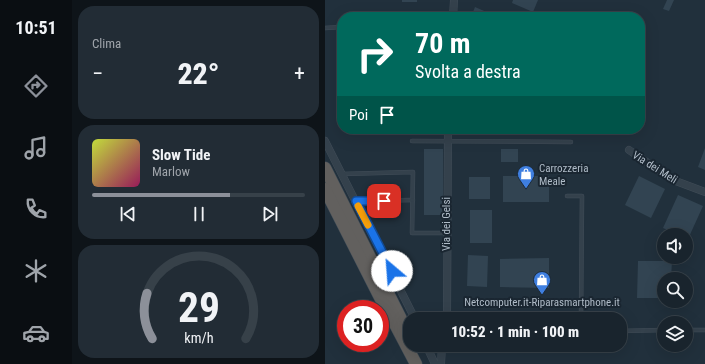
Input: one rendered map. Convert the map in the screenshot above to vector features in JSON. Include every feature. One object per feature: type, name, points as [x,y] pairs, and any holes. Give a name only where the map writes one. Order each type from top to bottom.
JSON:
[{"type":"highway","points":[[325,168],[403,324]]},
{"type":"highway","points":[[325,189],[380,300]]},
{"type":"highway","points":[[389,317],[406,364]]},
{"type":"highway","points":[[389,317],[396,326],[416,364]]},
{"type":"highway","points":[[417,352],[423,364]]},
{"type":"street","points":[[453,12],[454,0]]},
{"type":"street","name":"Via dei Gelsi","points":[[447,312],[446,233],[448,134]]},
{"type":"street","points":[[325,141],[412,312]]},
{"type":"street","name":"Via dei Meli","points":[[629,150],[673,180],[705,192]]},
{"type":"street","points":[[429,352],[435,364]]},
{"type":"street","points":[[441,364],[442,352]]},
{"type":"lane","points":[[325,28],[337,27]]},
{"type":"lane","points":[[412,140],[571,142]]},
{"type":"lane","points":[[342,174],[413,172],[412,232],[446,233]]},
{"type":"lane","points":[[567,196],[582,196],[581,312]]},
{"type":"lane","points":[[356,201],[413,200]]},
{"type":"lane","points":[[627,331],[657,330]]},
{"type":"lane","points":[[693,330],[705,330]]},
{"type":"building","points":[[402,0],[417,0],[417,2],[402,2]]},
{"type":"building","points":[[513,0],[538,0],[533,12],[512,3]]},
{"type":"building","points":[[667,0],[674,0],[669,11],[663,9]]},
{"type":"building","points":[[475,7],[486,12],[473,12]]},
{"type":"building","points":[[705,148],[705,170],[698,167]]},
{"type":"building","points":[[424,149],[443,149],[443,215],[424,215]]},
{"type":"building","points":[[501,149],[518,149],[518,162],[501,162]]},
{"type":"building","name":"Carrozzeria Meale","points":[[503,176],[549,176],[549,202],[503,202]]},
{"type":"building","points":[[639,176],[665,189],[651,218],[625,205]]},
{"type":"building","points":[[469,177],[490,177],[490,199],[469,199]]},
{"type":"building","points":[[678,195],[703,206],[693,228],[663,228]]},
{"type":"building","points":[[470,210],[492,210],[492,243],[470,243]]},
{"type":"building","points":[[468,255],[488,256],[487,287],[467,286]]},
{"type":"building","points":[[549,258],[549,288],[500,287],[500,259]]},
{"type":"building","points":[[638,261],[657,261],[657,264],[672,264],[671,272],[657,272],[657,298],[637,298]]},
{"type":"slow traffic","points":[[358,206],[368,225]]},
{"type":"place","name":"Carrozzeria Meale","points":[[526,189]]},
{"type":"place","name":"Netcomputer.it-Riparasmartphone.it","points":[[542,295]]},
{"type":"route","points":[[384,201],[356,201],[392,271]]}]
